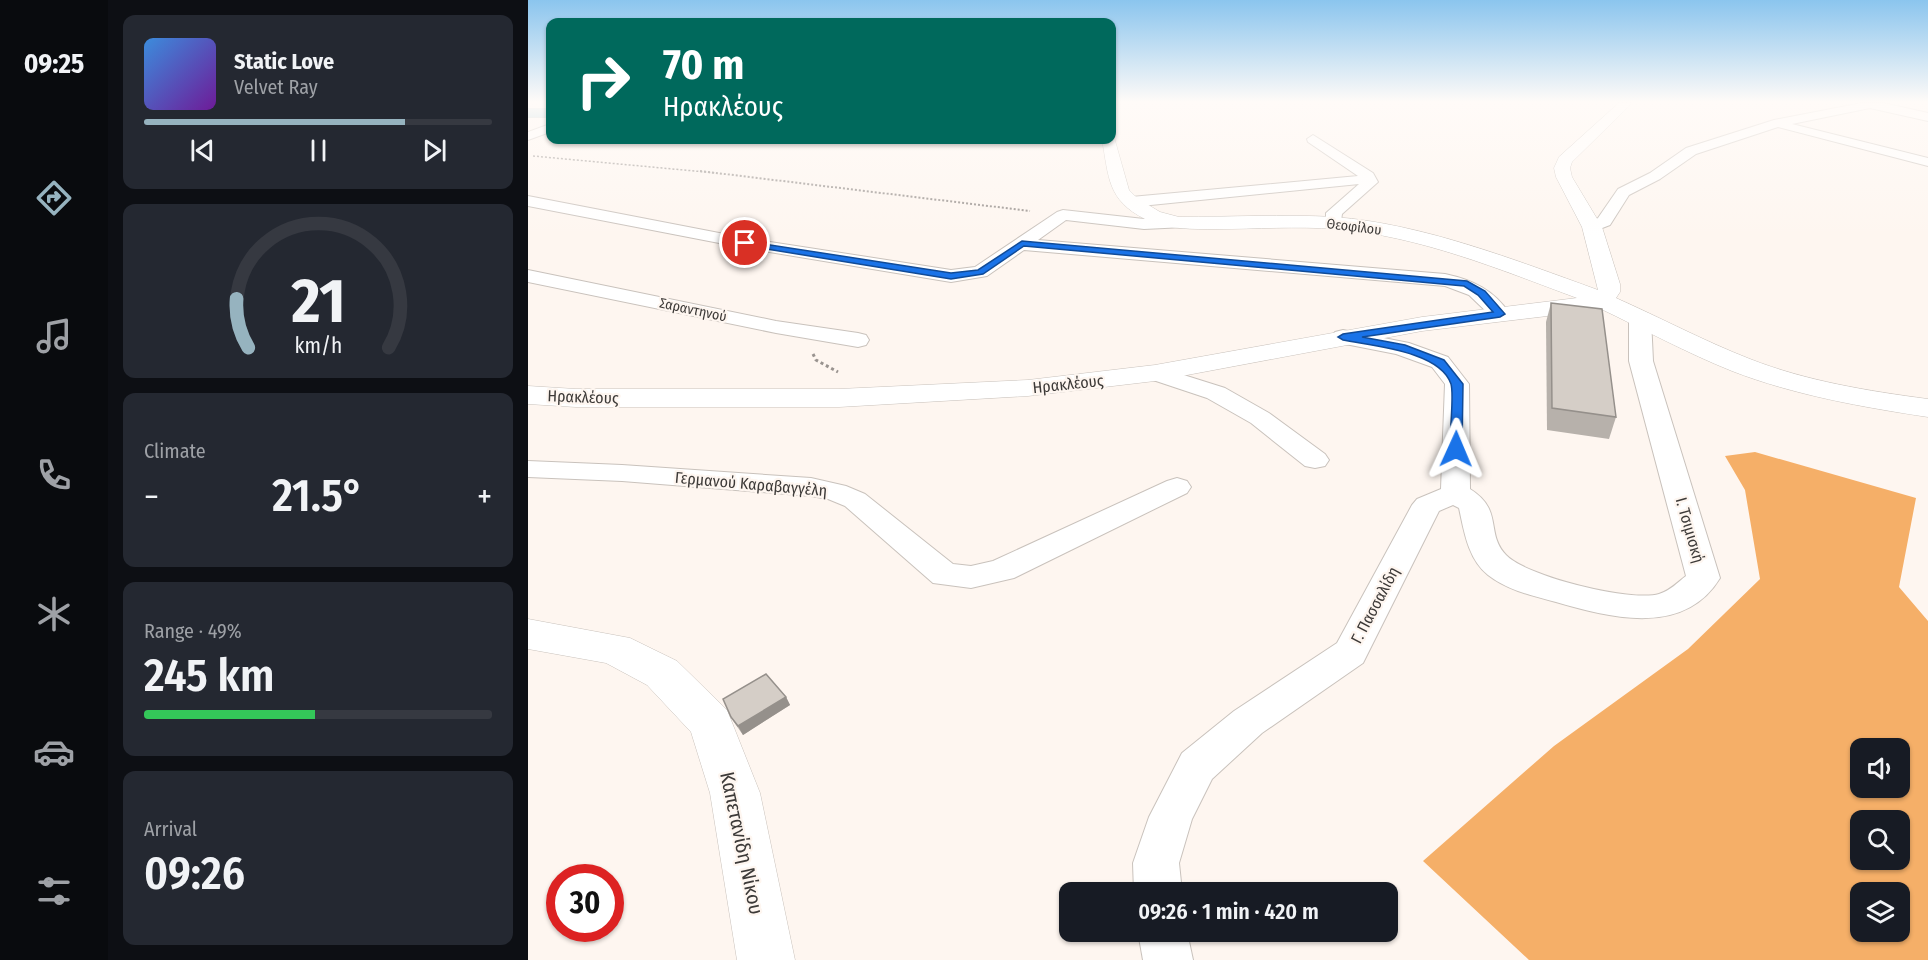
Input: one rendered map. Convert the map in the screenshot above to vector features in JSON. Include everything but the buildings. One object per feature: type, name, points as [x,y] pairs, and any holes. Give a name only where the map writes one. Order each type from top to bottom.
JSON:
[{"type":"street","points":[[1111,148],[1118,184],[1131,202],[1370,179]]},
{"type":"street","points":[[1326,148],[1370,179]]},
{"type":"street","points":[[1578,148],[1565,160],[1562,168],[1563,177],[1593,227],[1605,292]]},
{"type":"street","points":[[1593,227],[1604,221],[1623,192],[1655,176],[1699,148]]},
{"type":"street","points":[[1873,148],[1928,162]]},
{"type":"street","points":[[1334,223],[1334,213],[1371,182],[1370,179]]},
{"type":"street","points":[[528,201],[745,243],[951,276],[980,272],[1063,215],[1144,224],[1179,223]]},
{"type":"street","name":"Θεοφίλου","points":[[1131,202],[1153,216],[1179,223],[1334,223],[1416,237],[1522,270],[1605,292],[1640,319],[1741,364],[1797,383],[1866,399],[1928,408]]},
{"type":"street","points":[[1022,244],[1445,280],[1467,284],[1482,293],[1500,314]]},
{"type":"street","name":"Σαραντηνού","points":[[528,276],[786,329],[858,340]]},
{"type":"street","name":"Ηρακλέους","points":[[528,395],[576,398],[839,398],[974,393],[1155,373],[1343,337],[1500,314],[1581,305],[1605,292]]},
{"type":"street","name":"Ι. Τσιμισκή","points":[[1455,493],[1473,504],[1485,549],[1498,566],[1522,580],[1609,605],[1654,607],[1683,598],[1703,578],[1641,361],[1640,319]]},
{"type":"street","points":[[1343,337],[1401,348],[1440,362],[1457,384],[1455,493]]},
{"type":"street","points":[[1155,373],[1216,393],[1260,418],[1315,460]]},
{"type":"street","name":"Γερμανού Καραβαγγέλη","points":[[528,469],[669,476],[811,487],[836,492],[855,500],[945,575],[971,577],[1002,570],[1177,487]]},
{"type":"street","name":"Γ. Πασσαλίδη","points":[[1157,882],[1156,863],[1171,816],[1197,766],[1248,722],[1350,653],[1427,505],[1455,493]]},
{"type":"street","name":"Καπετανίδη Νίκου","points":[[528,634],[615,649],[662,673],[711,723],[735,793],[766,960]]},
{"type":"street","points":[[1165,942],[1168,960]]},
{"type":"path","points":[[528,156],[565,157],[728,174],[1063,215]]},
{"type":"shaded area","points":[[1755,452],[1916,498],[1899,587],[1928,621],[1928,960],[1529,960],[1423,861],[1554,746],[1688,649],[1760,579],[1745,490],[1725,456]]},
{"type":"route","points":[[745,243],[951,276],[980,272],[1022,244],[1222,263],[1445,280],[1467,284],[1482,293],[1500,314],[1343,337],[1401,348],[1440,362],[1457,384],[1456,449]]}]
